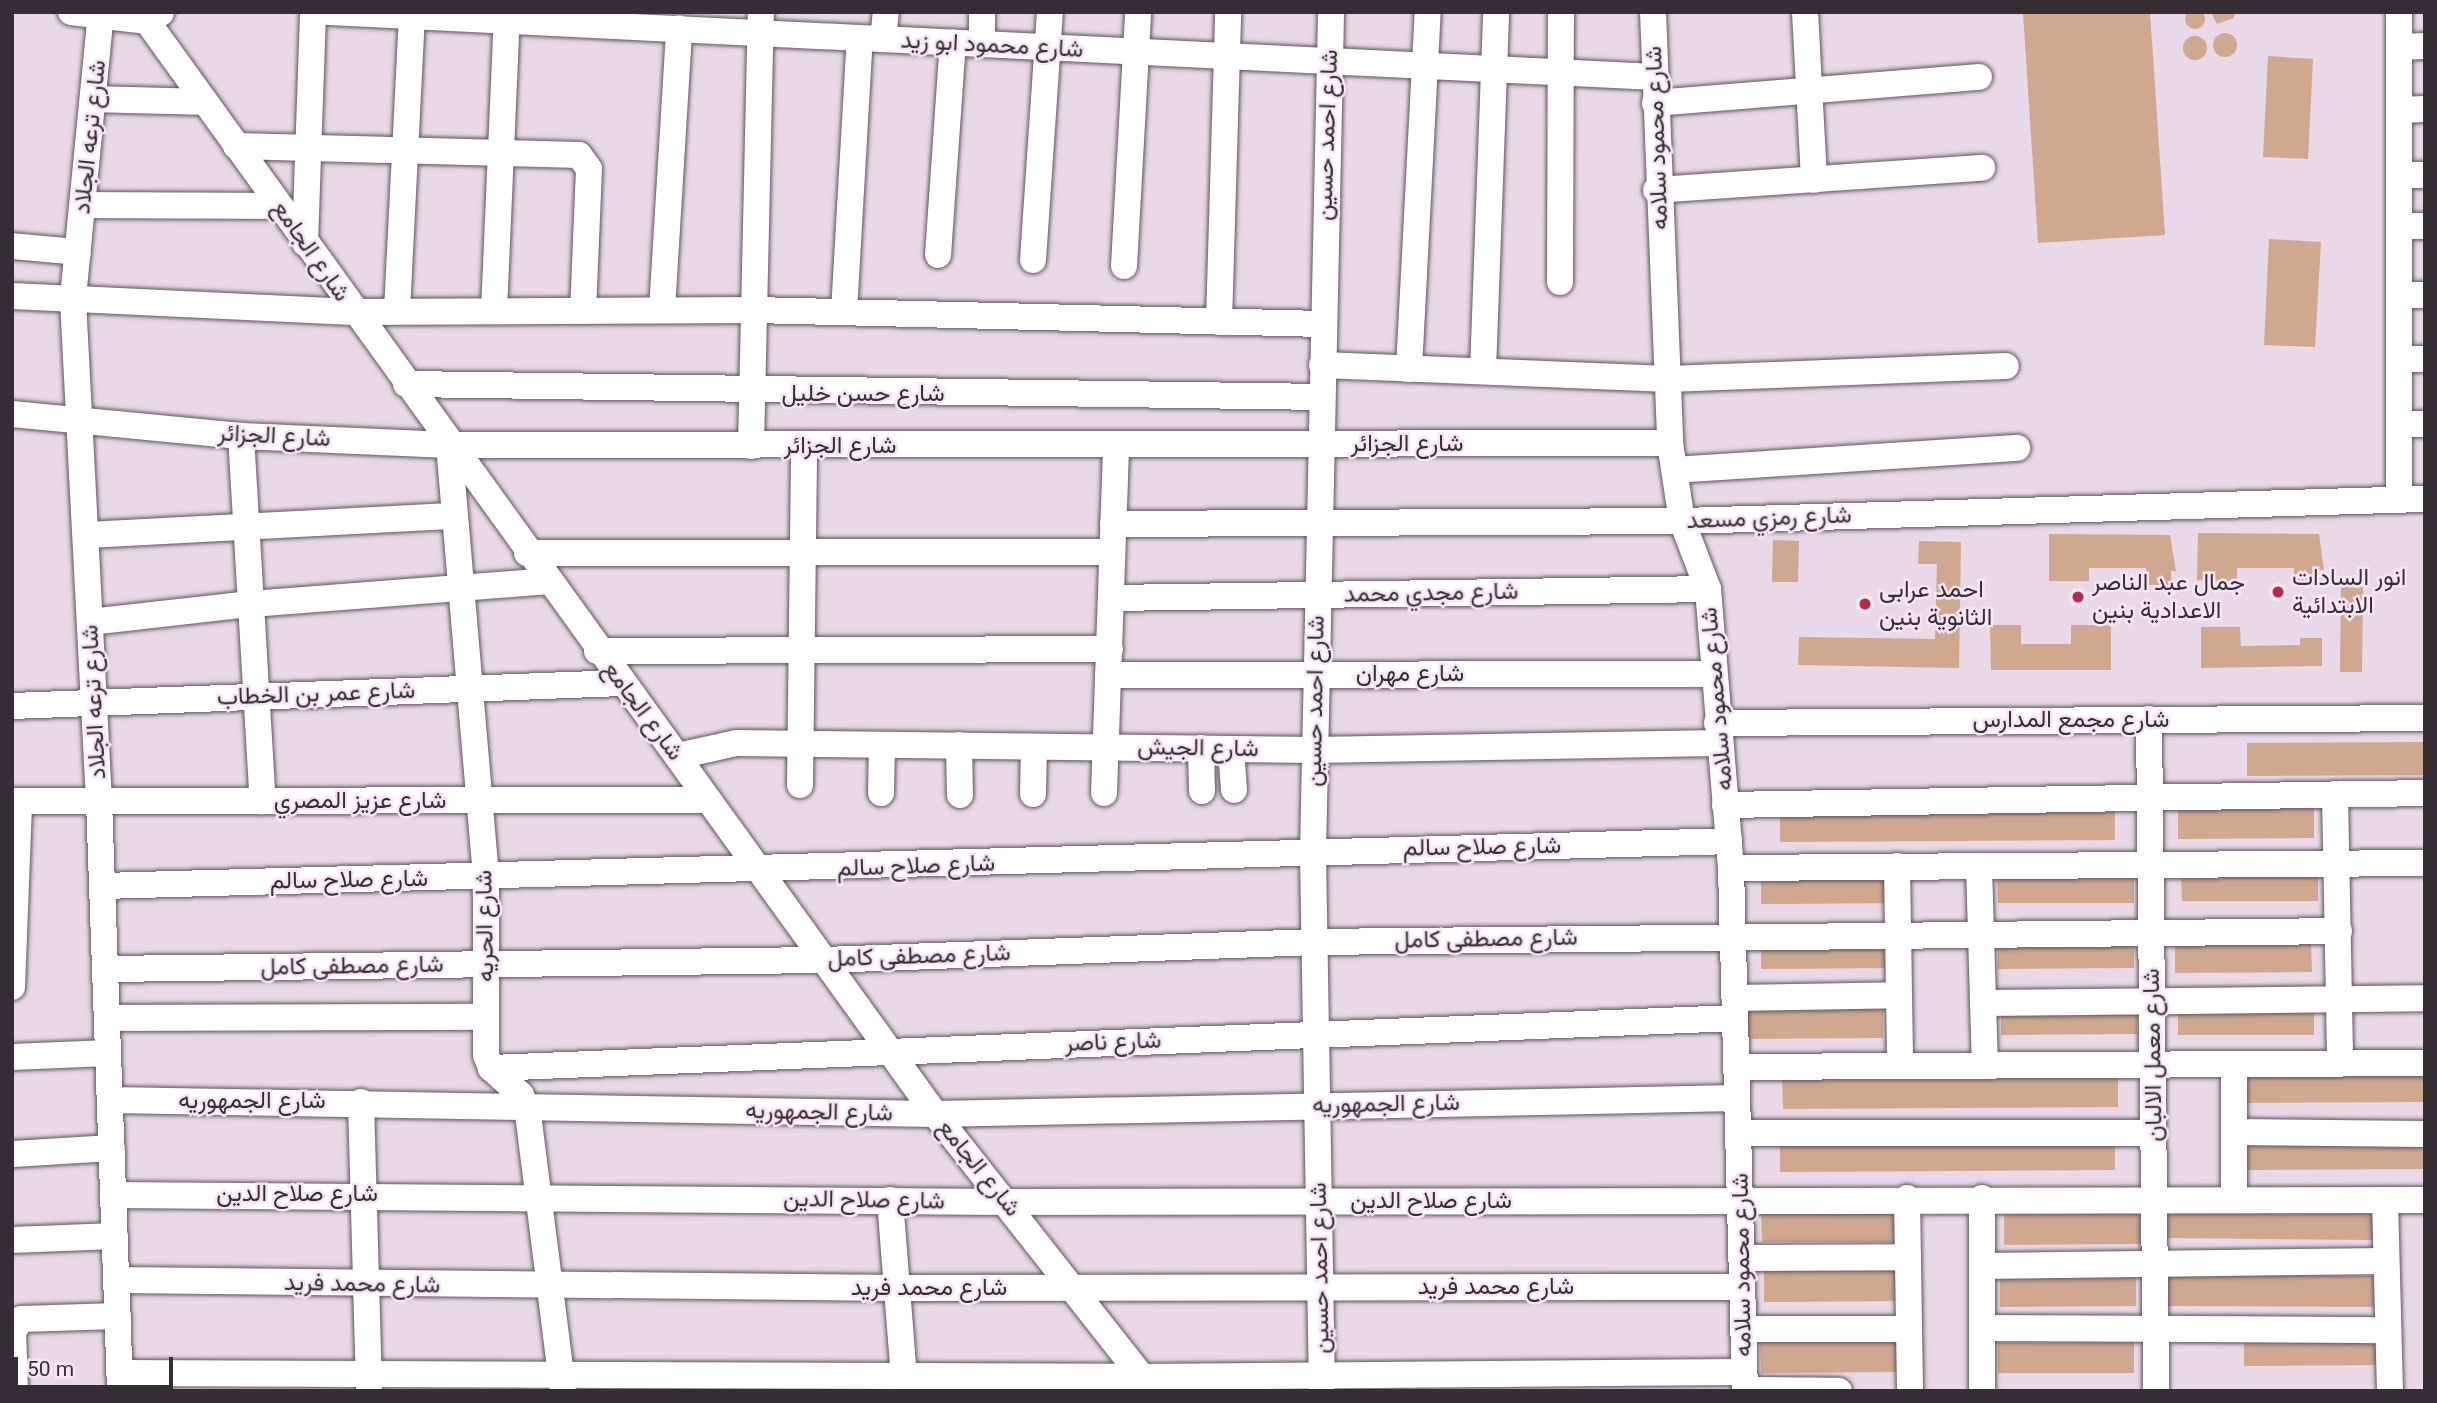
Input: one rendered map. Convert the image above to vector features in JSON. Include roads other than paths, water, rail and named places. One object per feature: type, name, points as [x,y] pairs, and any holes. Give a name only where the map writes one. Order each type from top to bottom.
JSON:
[{"type":"street","points":[[71,12],[155,17]]},
{"type":"street","points":[[305,243],[305,146],[313,12]]},
{"type":"street","name":"شارع محمود ابو زيد","points":[[329,12],[622,19],[679,29],[760,23],[825,24],[872,39],[1560,73],[1655,90],[1809,89],[1979,77]]},
{"type":"street","points":[[844,312],[872,39],[886,12]]},
{"type":"street","points":[[982,12],[982,44]]},
{"type":"street","points":[[1034,260],[1050,12]]},
{"type":"street","points":[[1124,266],[1138,12]]},
{"type":"street","points":[[1219,323],[1228,12]]},
{"type":"street","name":"شارع احمد حسين","points":[[1322,1382],[1313,852],[1316,595],[1331,12]]},
{"type":"street","points":[[1409,369],[1428,12]]},
{"type":"street","points":[[1483,371],[1496,12]]},
{"type":"street","points":[[1560,282],[1562,12]]},
{"type":"street","name":"شارع محمود سلامه","points":[[1653,12],[1656,190],[1669,379],[1670,443],[1682,521],[1708,589],[1712,674],[1731,868],[1745,1384]]},
{"type":"street","points":[[1805,12],[1814,180]]},
{"type":"street","points":[[2399,12],[2412,46],[2412,500]]},
{"type":"street","name":"شارع ترعه الجلاد","points":[[102,14],[73,300],[99,801],[120,1382]]},
{"type":"street","points":[[397,312],[412,14]]},
{"type":"street","name":"شارع الجامع","points":[[155,17],[204,102],[597,651],[678,756],[935,1114],[1076,1288],[1147,1384]]},
{"type":"street","points":[[494,311],[507,17]]},
{"type":"street","points":[[751,446],[760,23]]},
{"type":"street","points":[[662,310],[679,29]]},
{"type":"street","points":[[938,255],[953,43]]},
{"type":"street","points":[[93,99],[204,102]]},
{"type":"street","points":[[236,146],[579,155],[589,169],[583,311]]},
{"type":"street","points":[[1656,190],[1982,168]]},
{"type":"street","points":[[83,205],[279,206]]},
{"type":"street","points":[[12,246],[78,252]]},
{"type":"street","points":[[12,296],[354,312],[754,310],[1322,324]]},
{"type":"street","points":[[1322,365],[1669,379],[2006,366]]},
{"type":"street","name":"شارع حسن خليل","points":[[406,384],[752,393],[1321,397]]},
{"type":"street","name":"شارع الجزائر","points":[[12,414],[241,436],[450,445],[1670,443]]},
{"type":"street","points":[[241,436],[263,801]]},
{"type":"street","name":"شارع الحريه","points":[[450,445],[452,516],[473,687],[481,800],[486,877],[486,1017],[491,1068]]},
{"type":"street","points":[[1104,793],[1116,445]]},
{"type":"street","points":[[800,785],[804,446]]},
{"type":"street","points":[[1675,470],[2017,449]]},
{"type":"street","name":"شارع رمزي مسعد","points":[[1114,524],[1682,521],[2412,500]]},
{"type":"street","points":[[86,535],[452,516]]},
{"type":"street","points":[[527,553],[1112,552]]},
{"type":"street","points":[[90,622],[251,604],[547,582]]},
{"type":"street","name":"شارع مجدي محمد","points":[[1111,598],[1708,589]]},
{"type":"street","name":"شارع مهران","points":[[597,651],[801,650],[1109,662],[1315,674],[1712,674]]},
{"type":"street","name":"شارع عمر بن الخطاب","points":[[12,706],[621,683]]},
{"type":"street","name":"شارع مجمع المدارس","points":[[1718,733],[2149,719],[2425,718]]},
{"type":"street","name":"شارع معمل الالبان","points":[[2149,719],[2156,1391]]},
{"type":"street","name":"شارع الجيش","points":[[678,756],[736,743],[1314,750],[1718,733]]},
{"type":"street","points":[[881,793],[882,745]]},
{"type":"street","points":[[959,746],[960,795]]},
{"type":"street","points":[[1033,794],[1034,747]]},
{"type":"street","points":[[1201,748],[1202,791]]},
{"type":"street","points":[[1231,749],[1234,790]]},
{"type":"street","points":[[1725,805],[2425,793]]},
{"type":"street","points":[[2335,794],[2340,1063]]},
{"type":"street","name":"شارع عزيز المصري","points":[[16,802],[708,800]]},
{"type":"street","points":[[12,987],[16,802]]},
{"type":"street","name":"شارع صلاح سالم","points":[[102,886],[760,871],[1729,841]]},
{"type":"street","points":[[1731,868],[2425,863]]},
{"type":"street","points":[[1897,866],[1900,1066]]},
{"type":"street","points":[[1979,866],[1985,1063]]},
{"type":"street","name":"شارع مصطفى كامل","points":[[105,969],[824,960],[1313,942],[1898,933],[2339,931]]},
{"type":"street","name":"شارع ناصر","points":[[491,1068],[1315,1034],[1899,995]]},
{"type":"street","points":[[1983,1003],[2425,998]]},
{"type":"street","points":[[107,1018],[486,1017]]},
{"type":"street","points":[[12,1057],[108,1053]]},
{"type":"street","points":[[1737,1067],[1985,1063],[2425,1063]]},
{"type":"street","points":[[2234,1064],[2234,1199]]},
{"type":"street","points":[[491,1068],[514,1087],[526,1105],[540,1194],[562,1381]]},
{"type":"street","name":"شارع الجمهوريه","points":[[110,1100],[361,1102],[935,1114],[1737,1098]]},
{"type":"street","points":[[361,1102],[368,1382]]},
{"type":"street","points":[[2234,1132],[2425,1133]]},
{"type":"street","points":[[1738,1133],[2153,1133]]},
{"type":"street","points":[[13,1154],[112,1148]]},
{"type":"street","name":"شارع صلاح الدين","points":[[113,1195],[540,1194],[1006,1202],[1319,1200],[1740,1203],[1907,1198],[2425,1200]]},
{"type":"street","points":[[1907,1198],[1910,1391]]},
{"type":"street","points":[[1982,1198],[1982,1391]]},
{"type":"street","points":[[890,1200],[904,1381]]},
{"type":"street","points":[[2385,1200],[2390,1391]]},
{"type":"street","points":[[12,1240],[115,1236]]},
{"type":"street","points":[[1742,1258],[1908,1257]]},
{"type":"street","points":[[1982,1266],[2386,1261]]},
{"type":"street","name":"شارع محمد فريد","points":[[116,1280],[366,1285],[898,1288],[1742,1287]]},
{"type":"street","points":[[15,1391],[13,1332],[21,1319],[118,1316]]},
{"type":"street","points":[[1982,1328],[2388,1330]]},
{"type":"street","points":[[1744,1329],[1909,1329]]},
{"type":"street","points":[[120,1382],[1745,1384],[1839,1391]]},
{"type":"place","name":"انور السادات الابتدائية","points":[[2278,592]]},
{"type":"place","name":"جمال عبد الناصر الاعدادية بنين","points":[[2078,597]]},
{"type":"place","name":"احمد عرابى الثانوية بنين","points":[[1865,604]]}]
